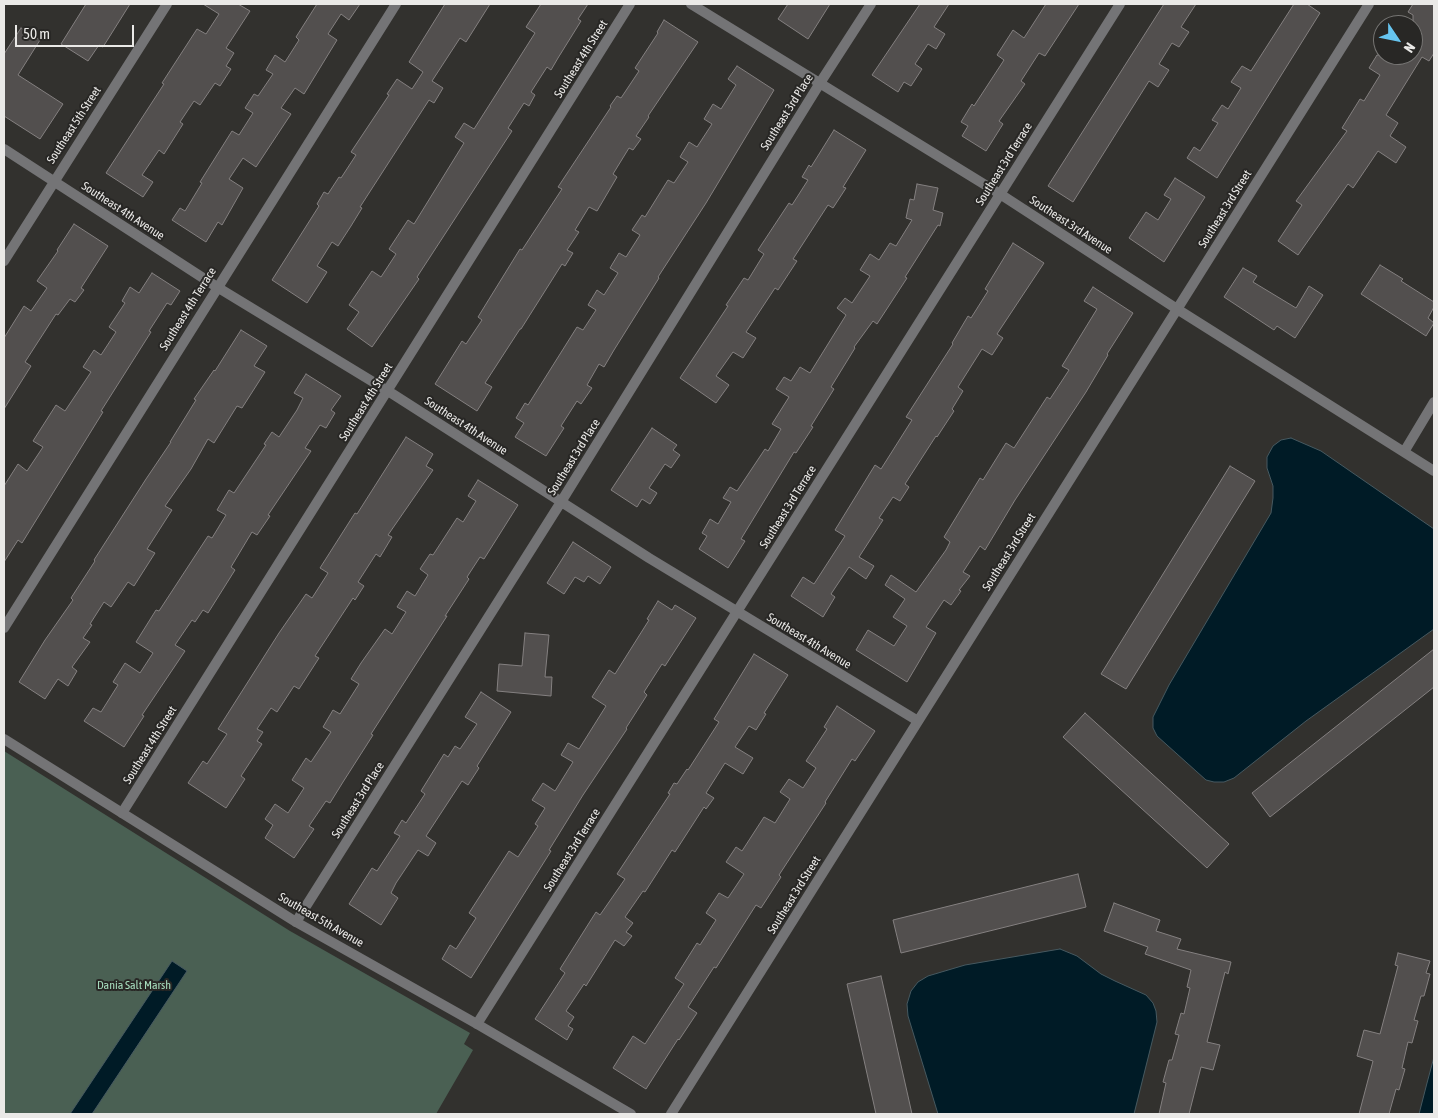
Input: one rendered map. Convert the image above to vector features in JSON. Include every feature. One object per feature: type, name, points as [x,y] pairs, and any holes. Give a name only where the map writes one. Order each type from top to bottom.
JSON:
[{"type":"street","name":"Southeast 5th Street","points":[[4,260],[167,4]]},
{"type":"street","name":"Southeast 4th Terrace","points":[[4,628],[216,287],[396,4]]},
{"type":"street","name":"Southeast 4th Street","points":[[122,813],[630,4]]},
{"type":"street","name":"Southeast 3rd Avenue","points":[[691,4],[1000,194],[1434,472]]},
{"type":"street","name":"Southeast 3rd Place","points":[[296,922],[561,502],[820,83],[871,4]]},
{"type":"street","name":"Southeast 3rd Terrace","points":[[477,1024],[1120,4]]},
{"type":"street","name":"Southeast 3rd Street","points":[[671,1114],[1369,4]]},
{"type":"street","name":"Southeast 4th Avenue","points":[[4,148],[216,287],[388,391],[736,612],[918,721]]},
{"type":"street","points":[[1404,452],[1434,402]]},
{"type":"street","name":"Southeast 5th Avenue","points":[[4,739],[296,922],[477,1024],[631,1114]]},
{"type":"green space","name":"Dania Salt Marsh","points":[[4,751],[290,931],[470,1033],[464,1044],[473,1050],[436,1114],[4,1114]]},
{"type":"water","points":[[1291,438],[1321,451],[1434,529],[1434,629],[1306,721],[1234,778],[1224,782],[1214,782],[1206,780],[1157,736],[1153,728],[1153,717],[1169,685],[1271,513],[1273,486],[1267,468],[1267,457],[1273,446],[1281,440]]},
{"type":"water","points":[[1060,949],[1077,956],[1101,974],[1146,995],[1153,1003],[1157,1022],[1134,1114],[938,1114],[908,1016],[907,1004],[911,991],[918,982],[928,976],[965,965]]},
{"type":"water","points":[[172,961],[187,971],[92,1114],[70,1114]]},
{"type":"water","points":[[1434,1057],[1434,1114],[1419,1114],[1427,1083]]},
{"type":"building","points":[[86,4],[130,4],[103,47],[99,45],[88,61],[61,44]]},
{"type":"building","points":[[203,4],[238,4],[250,11],[226,48],[234,53],[226,66],[231,69],[220,86],[215,83],[200,105],[194,101],[180,122],[183,124],[164,154],[159,150],[142,175],[153,182],[143,197],[106,173],[197,29],[206,34],[219,14]]},
{"type":"building","points":[[317,4],[360,4],[349,20],[341,14],[328,34],[337,40],[304,94],[295,88],[281,108],[291,114],[256,167],[243,158],[229,179],[243,188],[222,225],[218,222],[206,242],[172,220],[180,208],[185,211],[202,183],[200,182],[232,131],[239,135],[253,113],[245,108],[254,94],[258,96],[273,74],[266,70],[275,55],[285,62],[299,40],[296,37]]},
{"type":"building","points":[[445,4],[490,4],[466,42],[460,38],[432,81],[443,88],[434,103],[429,100],[360,207],[362,208],[338,246],[332,242],[317,266],[327,272],[307,303],[272,280],[319,206],[317,204],[324,192],[328,194],[356,155],[351,152],[389,95],[387,94],[397,79],[412,89],[423,72],[409,62]]},
{"type":"building","points":[[541,4],[588,4],[578,19],[581,21],[551,70],[547,67],[531,92],[535,95],[529,106],[524,103],[508,128],[512,131],[417,277],[419,279],[372,347],[347,329],[359,312],[349,305],[372,271],[381,277],[396,254],[389,249],[408,220],[414,224],[464,143],[455,137],[464,123],[474,129],[535,33],[526,27]]},
{"type":"building","points":[[788,4],[830,4],[808,39],[778,19]]},
{"type":"building","points":[[920,4],[949,4],[934,27],[945,34],[936,49],[928,44],[915,64],[922,69],[911,86],[904,82],[898,92],[872,75]]},
{"type":"building","points":[[1046,4],[1079,4],[1045,56],[1039,53],[1021,81],[1025,84],[999,121],[1003,124],[986,151],[962,136],[968,126],[961,122],[972,104],[974,106],[1004,60],[997,55],[1013,30],[1024,38]]},
{"type":"building","points":[[1164,4],[1196,4],[1181,27],[1189,32],[1179,47],[1172,43],[1159,64],[1169,70],[1158,87],[1149,81],[1073,202],[1048,186]]},
{"type":"building","points":[[1294,4],[1307,4],[1320,13],[1217,178],[1187,158],[1194,147],[1200,151],[1218,123],[1212,120],[1222,105],[1228,109],[1241,88],[1231,82],[1242,66],[1251,71]]},
{"type":"building","points":[[1413,4],[1434,4],[1434,53],[1429,61],[1423,58],[1423,15],[1413,15],[1408,12]]},
{"type":"building","points":[[664,20],[698,42],[636,136],[641,139],[633,150],[629,148],[613,174],[617,177],[597,211],[589,207],[575,230],[579,232],[567,250],[573,253],[565,266],[562,264],[485,383],[492,387],[477,411],[435,384],[462,341],[466,344],[482,320],[478,317],[520,249],[522,250],[562,189],[558,187],[610,106],[617,96],[621,98],[639,71],[635,68],[658,33]]},
{"type":"building","points":[[21,28],[40,40],[18,75],[63,104],[40,139],[4,116],[4,54]]},
{"type":"building","points":[[1373,62],[1373,65],[1417,65],[1386,115],[1398,123],[1390,136],[1406,147],[1396,163],[1378,151],[1353,188],[1348,184],[1298,255],[1278,241],[1302,205],[1296,201],[1347,131],[1342,128],[1360,99],[1364,101],[1380,75],[1369,68]]},
{"type":"building","points":[[737,66],[774,90],[604,367],[599,364],[587,385],[592,388],[581,404],[577,401],[561,426],[564,428],[546,456],[515,437],[524,423],[516,418],[525,403],[528,405],[577,327],[583,330],[596,310],[588,305],[597,290],[604,295],[618,273],[610,268],[619,253],[626,257],[640,235],[632,230],[642,215],[645,217],[668,180],[674,183],[688,162],[680,157],[689,142],[697,147],[712,124],[704,119],[713,104],[721,109],[736,85],[728,79]]},
{"type":"building","points":[[834,130],[866,150],[843,187],[846,188],[833,208],[828,205],[793,259],[797,261],[778,290],[775,288],[746,332],[756,338],[743,358],[733,352],[716,376],[729,385],[716,403],[680,378],[728,306],[726,305],[744,278],[748,280],[764,254],[758,250],[789,203],[792,205],[808,180],[802,177],[809,165],[811,167]]},
{"type":"building","points":[[1175,178],[1205,197],[1164,262],[1129,238],[1146,212],[1158,220],[1171,199],[1164,195]]},
{"type":"building","points":[[917,184],[938,188],[933,210],[943,213],[940,226],[938,225],[877,324],[873,321],[854,347],[831,387],[834,389],[811,426],[813,427],[796,453],[794,452],[741,539],[745,541],[728,568],[699,549],[707,536],[702,533],[710,519],[718,524],[731,502],[723,498],[730,487],[737,491],[765,449],[768,451],[781,429],[772,424],[789,397],[776,389],[784,377],[791,381],[800,367],[810,373],[846,315],[837,308],[845,298],[852,303],[870,276],[860,270],[870,254],[879,260],[890,243],[896,246],[912,220],[906,218],[910,199],[914,200]]},
{"type":"building","points":[[74,224],[108,246],[81,288],[84,290],[75,302],[70,299],[58,315],[56,314],[25,362],[31,366],[4,409],[4,338],[24,306],[31,311],[47,288],[37,281]]},
{"type":"building","points":[[1013,243],[1044,263],[997,334],[1003,338],[992,355],[982,349],[958,387],[963,391],[952,409],[954,411],[905,484],[909,487],[900,501],[893,497],[879,518],[883,520],[859,557],[874,566],[866,579],[849,567],[831,594],[835,597],[823,617],[791,596],[803,577],[814,584],[845,536],[835,530],[875,465],[881,469],[912,420],[906,417],[953,344],[968,316],[971,318],[988,291],[985,289]]},
{"type":"building","points":[[1380,265],[1434,302],[1434,307],[1428,318],[1434,323],[1426,336],[1361,294]]},
{"type":"building","points":[[1243,268],[1257,276],[1253,282],[1296,308],[1309,286],[1323,295],[1295,338],[1277,326],[1274,330],[1224,297]]},
{"type":"building","points":[[152,273],[180,291],[171,305],[167,303],[149,331],[151,332],[22,543],[18,540],[4,562],[4,486],[18,464],[27,471],[43,447],[33,441],[56,405],[65,411],[91,372],[83,367],[94,350],[101,355],[116,332],[109,327],[125,303],[122,301],[130,287],[139,293]]},
{"type":"building","points":[[1093,287],[1133,313],[1086,392],[1015,500],[985,550],[980,546],[963,572],[970,576],[959,590],[961,591],[951,605],[944,600],[926,627],[936,633],[907,682],[856,650],[868,630],[894,646],[907,626],[893,617],[905,599],[885,585],[891,575],[916,592],[946,550],[950,542],[944,537],[980,478],[983,480],[1006,443],[1014,448],[1047,397],[1050,399],[1069,370],[1062,366],[1097,309],[1084,301]]},
{"type":"building","points":[[241,330],[267,346],[254,366],[265,372],[242,408],[237,406],[214,443],[208,439],[191,469],[165,506],[172,510],[147,549],[155,553],[134,586],[128,582],[111,607],[104,602],[90,624],[92,625],[83,638],[90,642],[72,667],[77,671],[68,686],[58,679],[45,699],[19,682],[73,600],[71,598],[94,560],[171,442],[196,400],[194,399],[215,371]]},
{"type":"building","points":[[306,374],[341,396],[331,410],[335,413],[326,428],[320,425],[305,448],[311,451],[268,515],[270,516],[257,535],[252,532],[231,567],[235,570],[208,613],[203,610],[195,622],[192,620],[175,645],[185,651],[142,715],[144,716],[124,747],[84,721],[93,708],[101,712],[118,685],[113,682],[125,663],[140,673],[153,653],[136,642],[156,610],[159,611],[208,536],[212,538],[226,515],[217,510],[229,490],[234,493],[266,445],[264,444],[272,432],[279,437],[297,410],[303,398],[294,393]]},
{"type":"building","points":[[652,428],[677,445],[673,450],[680,455],[671,468],[665,464],[649,488],[657,493],[650,504],[642,499],[637,507],[611,490]]},
{"type":"building","points":[[406,437],[433,454],[426,466],[433,470],[388,535],[392,537],[380,557],[376,554],[358,582],[364,586],[355,600],[353,598],[315,656],[319,658],[299,689],[294,686],[277,712],[271,708],[257,729],[263,732],[257,741],[262,744],[241,776],[245,779],[226,808],[188,783],[203,761],[207,764],[227,734],[218,729],[306,594],[312,598],[328,573],[320,568]]},
{"type":"building","points":[[1230,466],[1255,481],[1126,689],[1101,674]]},
{"type":"building","points":[[478,480],[518,505],[484,559],[480,557],[467,577],[469,579],[445,616],[447,616],[371,734],[373,735],[330,803],[326,801],[309,826],[314,829],[294,858],[265,838],[273,825],[265,819],[275,804],[288,813],[304,788],[292,780],[306,758],[311,762],[331,732],[323,727],[333,710],[340,714],[359,684],[351,679],[361,663],[385,629],[392,634],[406,612],[397,607],[407,591],[415,596],[428,575],[420,569],[430,554],[433,555],[457,518],[463,522],[476,501],[468,496]]},
{"type":"building","points":[[573,542],[611,567],[600,584],[588,576],[584,582],[575,577],[564,594],[547,583]]},
{"type":"building","points":[[658,601],[672,610],[675,605],[696,618],[665,666],[662,664],[644,692],[647,695],[627,729],[583,795],[549,850],[551,851],[471,978],[442,959],[450,945],[456,949],[476,918],[469,913],[509,851],[518,857],[538,826],[535,824],[545,808],[532,800],[543,783],[555,791],[573,762],[561,755],[568,743],[579,749],[606,706],[592,697],[609,670],[615,674],[649,620],[647,619]]},
{"type":"building","points":[[525,633],[549,635],[545,677],[552,677],[551,696],[497,691],[499,664],[522,666]]},
{"type":"building","points":[[1434,649],[1434,687],[1270,817],[1252,793]]},
{"type":"building","points":[[754,654],[788,675],[764,713],[766,714],[756,730],[749,726],[735,747],[753,758],[743,774],[725,763],[706,793],[714,798],[706,809],[704,807],[675,852],[672,850],[645,892],[643,891],[625,917],[633,923],[626,932],[632,936],[624,946],[615,940],[586,986],[584,984],[566,1011],[574,1017],[568,1026],[573,1029],[567,1040],[535,1019],[565,973],[560,969],[596,912],[600,915],[625,879],[617,874],[670,794],[668,793],[674,783],[677,784],[688,770],[719,722],[714,719]]},
{"type":"building","points":[[481,692],[511,712],[477,766],[479,768],[468,785],[462,781],[426,836],[436,843],[428,856],[418,850],[396,883],[391,893],[398,898],[381,925],[349,904],[372,868],[377,871],[400,836],[394,833],[402,820],[406,823],[425,794],[421,791],[444,754],[448,757],[455,746],[460,749],[477,724],[465,717]]},
{"type":"building","points":[[837,706],[875,731],[855,761],[852,759],[779,875],[781,877],[761,908],[756,905],[716,968],[714,967],[688,1007],[697,1013],[646,1089],[613,1068],[633,1036],[645,1044],[684,984],[675,978],[697,943],[700,945],[716,920],[706,913],[719,893],[728,898],[744,874],[726,862],[736,847],[742,851],[764,817],[775,823],[790,799],[780,792],[789,779],[803,788],[816,768],[806,761],[827,729],[824,727]]},
{"type":"building","points":[[1085,713],[1229,844],[1207,868],[1063,737]]},
{"type":"building","points":[[1078,874],[1086,907],[901,953],[893,920]]},
{"type":"building","points":[[1114,903],[1160,920],[1156,931],[1181,939],[1177,949],[1231,962],[1228,974],[1225,972],[1207,1042],[1220,1045],[1213,1070],[1201,1067],[1189,1114],[1159,1114],[1166,1083],[1163,1082],[1179,1035],[1175,1034],[1181,1013],[1184,1014],[1190,988],[1187,987],[1191,970],[1145,954],[1148,947],[1104,931]]},
{"type":"building","points":[[1398,953],[1430,961],[1426,973],[1430,974],[1424,996],[1421,996],[1414,1020],[1418,1021],[1412,1043],[1408,1042],[1402,1068],[1405,1069],[1399,1090],[1396,1089],[1389,1114],[1359,1114],[1373,1061],[1357,1056],[1364,1030],[1380,1034],[1398,966],[1395,965]]},
{"type":"building","points":[[881,976],[912,1114],[876,1114],[847,984]]}]
